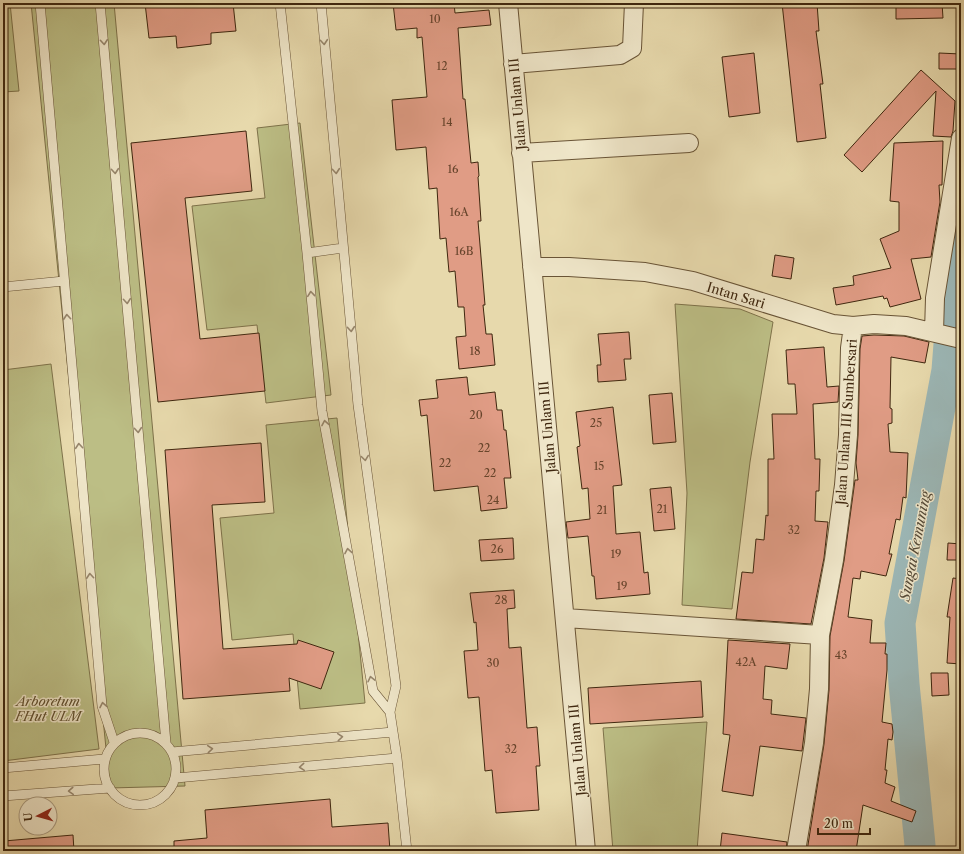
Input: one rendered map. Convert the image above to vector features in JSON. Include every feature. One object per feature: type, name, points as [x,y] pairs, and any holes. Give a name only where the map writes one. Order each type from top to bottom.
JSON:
[{"type":"street","name":"Jalan Unlam III","points":[[508,3],[586,851]]},
{"type":"street","points":[[513,64],[620,55],[632,48],[634,3]]},
{"type":"street","points":[[936,333],[933,323],[935,298],[961,138]]},
{"type":"street","points":[[521,153],[689,143]]},
{"type":"street","name":"Intan Sari","points":[[532,267],[569,267],[645,272],[693,281],[833,324],[853,326],[874,324],[906,326],[961,339]]},
{"type":"street","name":"Jalan Unlam III Sumbersari","points":[[796,851],[814,743],[819,689],[820,635],[834,560],[844,485],[848,435],[850,348],[853,326]]},
{"type":"street","points":[[565,618],[646,622],[695,627],[820,635]]},
{"type":"lane","points":[[40,3],[102,706],[114,742]]},
{"type":"lane","points":[[100,3],[166,743]]},
{"type":"lane","points":[[280,3],[322,411],[368,669],[373,691],[390,712]]},
{"type":"lane","points":[[321,3],[358,405],[396,686],[390,712],[408,851]]},
{"type":"lane","points":[[307,254],[343,248]]},
{"type":"lane","points":[[3,287],[64,280]]},
{"type":"lane","points":[[172,752],[393,732]]},
{"type":"lane","points":[[130,733],[149,733],[166,743],[176,759],[176,778],[166,795],[150,805],[131,805],[114,796],[110,788],[104,759],[114,742],[130,733]]},
{"type":"lane","points":[[176,778],[397,758]]},
{"type":"lane","points":[[3,768],[104,759]]},
{"type":"lane","points":[[3,796],[110,788]]},
{"type":"green space","points":[[3,3],[10,3],[19,91],[3,92]]},
{"type":"green space","points":[[31,3],[114,3],[185,786],[110,788]]},
{"type":"green space","points":[[300,123],[331,395],[266,403],[257,325],[207,330],[192,206],[265,198],[257,128]]},
{"type":"green space","points":[[675,304],[740,309],[773,322],[750,462],[732,609],[682,605],[687,493]]},
{"type":"green space","name":"Arboretum FHut ULM","points":[[51,364],[99,749],[3,761],[3,370]]},
{"type":"green space","points":[[337,418],[365,703],[300,709],[293,634],[232,640],[220,518],[274,513],[266,425]]},
{"type":"green space","points":[[707,722],[697,851],[613,851],[603,728]]},
{"type":"building","points":[[145,3],[233,3],[236,31],[211,33],[211,44],[177,48],[176,36],[149,38]]},
{"type":"building","points":[[393,3],[454,3],[455,13],[489,10],[491,25],[458,28],[463,99],[465,99],[471,163],[478,162],[481,221],[478,221],[486,334],[492,334],[495,365],[459,369],[456,337],[466,336],[464,307],[458,307],[455,271],[449,272],[446,238],[440,239],[437,188],[429,189],[426,147],[396,150],[392,100],[427,97],[422,37],[417,38],[417,28],[396,30]]},
{"type":"building","points":[[782,3],[817,3],[819,31],[816,31],[823,84],[820,84],[826,138],[797,142]]},
{"type":"building","points":[[896,3],[942,3],[943,18],[896,19]]},
{"type":"building","points":[[754,53],[760,113],[729,117],[722,57]]},
{"type":"building","points":[[939,53],[961,54],[961,69],[939,69]]},
{"type":"building","points":[[921,70],[955,101],[953,131],[951,137],[933,136],[936,91],[862,172],[844,155]]},
{"type":"building","points":[[246,131],[252,191],[185,198],[200,339],[259,333],[265,391],[158,402],[131,143]]},
{"type":"building","points":[[943,141],[942,185],[939,185],[940,202],[931,257],[911,259],[921,299],[890,307],[887,298],[884,299],[883,296],[836,305],[833,288],[854,285],[853,276],[891,268],[880,239],[899,231],[899,202],[890,201],[894,143]]},
{"type":"building","points":[[775,255],[794,258],[791,279],[772,276]]},
{"type":"building","points":[[629,332],[631,359],[624,359],[626,380],[598,382],[597,365],[601,365],[598,334]]},
{"type":"building","points":[[862,336],[904,336],[929,342],[925,363],[891,357],[890,408],[892,409],[892,423],[888,424],[890,452],[908,453],[906,498],[903,497],[900,520],[896,519],[889,554],[892,554],[886,576],[861,571],[860,579],[853,578],[848,617],[872,620],[870,643],[886,643],[885,654],[887,654],[887,670],[882,722],[892,724],[893,732],[892,740],[888,739],[885,783],[895,787],[891,801],[916,811],[912,822],[863,805],[856,851],[807,851],[824,744],[829,690],[830,636],[844,561],[855,480],[858,480],[856,463],[860,349]]},
{"type":"building","points":[[824,347],[827,387],[839,386],[838,402],[813,404],[815,459],[820,459],[819,491],[816,491],[815,521],[828,522],[824,558],[811,624],[736,619],[742,572],[753,573],[756,539],[764,540],[766,515],[768,516],[768,459],[774,459],[772,414],[797,414],[795,384],[788,384],[786,350]]},
{"type":"building","points":[[467,377],[469,395],[495,392],[497,410],[502,410],[504,430],[506,430],[511,478],[504,478],[507,508],[481,511],[478,486],[434,491],[427,415],[421,416],[419,400],[438,398],[436,380]]},
{"type":"building","points":[[672,393],[676,442],[653,444],[649,395]]},
{"type":"building","points":[[613,407],[622,485],[613,486],[616,534],[640,532],[644,573],[648,572],[650,594],[596,599],[588,536],[568,538],[566,522],[590,519],[588,488],[582,489],[577,447],[580,446],[576,412]]},
{"type":"building","points":[[261,443],[265,502],[212,505],[223,649],[297,644],[298,640],[334,652],[321,689],[289,678],[290,691],[183,699],[165,450]]},
{"type":"building","points":[[671,487],[675,529],[654,531],[650,489]]},
{"type":"building","points":[[513,538],[514,559],[481,561],[479,540]]},
{"type":"building","points":[[948,543],[961,544],[961,560],[947,560]]},
{"type":"building","points":[[953,578],[961,579],[961,664],[947,663],[950,617],[947,617]]},
{"type":"building","points":[[514,590],[515,608],[507,609],[509,648],[521,647],[527,728],[537,727],[540,766],[536,766],[539,810],[496,813],[492,770],[485,771],[479,697],[468,698],[464,651],[478,650],[476,622],[474,623],[470,593]]},
{"type":"building","points":[[728,640],[790,644],[787,669],[765,666],[763,699],[772,700],[771,714],[806,718],[802,751],[760,746],[753,796],[722,791],[730,735],[723,734]]},
{"type":"building","points":[[931,673],[948,673],[949,695],[932,696]]},
{"type":"building","points":[[701,681],[703,717],[590,724],[588,688]]},
{"type":"building","points":[[330,799],[332,827],[388,823],[390,851],[174,851],[174,841],[207,838],[205,810]]},
{"type":"building","points":[[722,833],[787,842],[786,851],[720,851]]},
{"type":"building","points":[[73,835],[74,851],[4,851],[4,841]]},
{"type":"waterway","name":"Sungai Kemuning","points":[[919,851],[920,845],[904,684],[900,623],[947,370],[953,293],[961,242]]}]
